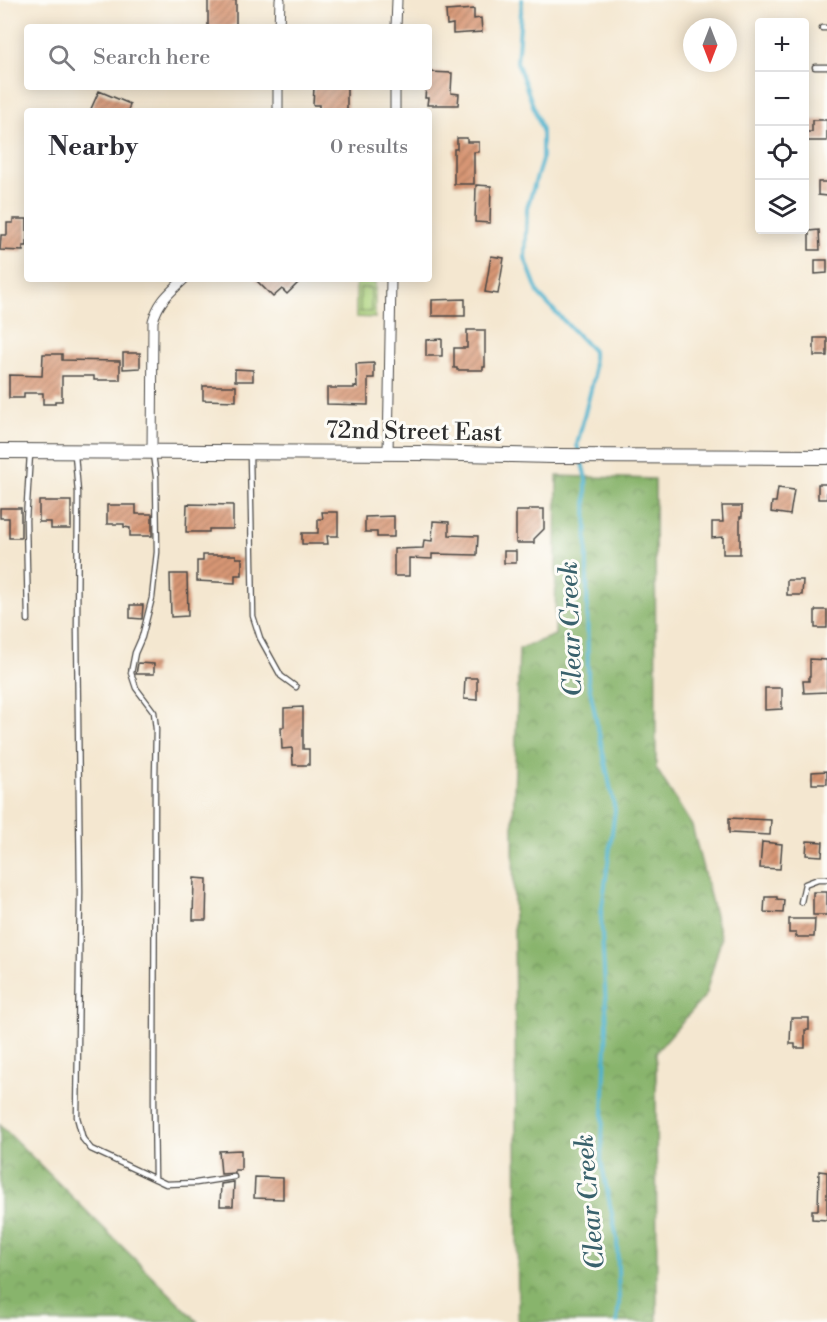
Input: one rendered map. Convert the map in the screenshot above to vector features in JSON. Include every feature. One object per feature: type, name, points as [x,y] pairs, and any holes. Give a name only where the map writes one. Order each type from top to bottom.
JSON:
[{"type":"main road","name":"72nd Street East","points":[[0,451],[827,457]]},
{"type":"street","points":[[279,24],[280,0]]},
{"type":"street","points":[[396,24],[397,0]]},
{"type":"street","points":[[278,90],[278,108]]},
{"type":"street","points":[[395,90],[395,108]]},
{"type":"street","points":[[152,452],[153,321],[161,301],[181,282]]},
{"type":"street","points":[[388,453],[391,282]]},
{"type":"lane","points":[[816,68],[827,67]]},
{"type":"lane","points":[[28,620],[26,520],[30,451]]},
{"type":"lane","points":[[74,451],[78,493],[80,892],[77,1117],[83,1139],[91,1149],[166,1184],[196,1184],[234,1177]]},
{"type":"lane","points":[[152,452],[156,487],[157,552],[152,598],[131,673],[136,688],[154,712],[156,729],[155,1179]]},
{"type":"lane","points":[[250,453],[253,616],[260,638],[281,676],[296,687]]},
{"type":"lane","points":[[801,902],[805,884],[818,879],[827,879]]},
{"type":"green space","points":[[356,282],[375,282],[375,318],[356,317]]},
{"type":"green space","points":[[360,288],[371,288],[371,312],[360,312]]},
{"type":"green space","points":[[557,476],[655,479],[656,768],[692,826],[721,939],[705,996],[656,1052],[657,1322],[518,1322],[513,826],[519,649],[555,635]]},
{"type":"green space","points":[[0,1125],[198,1322],[0,1322]]},
{"type":"building","points":[[208,0],[236,0],[236,24],[208,24]]},
{"type":"building","points":[[474,9],[474,19],[481,18],[482,32],[453,34],[453,24],[447,25],[446,11]]},
{"type":"building","points":[[432,72],[452,73],[451,93],[459,94],[458,105],[427,105],[428,98],[425,98],[426,90],[432,90]]},
{"type":"building","points":[[314,90],[347,90],[347,108],[319,108],[319,105],[313,105]]},
{"type":"building","points":[[99,91],[130,104],[129,108],[91,108]]},
{"type":"building","points":[[812,120],[827,120],[827,141],[809,141],[809,132],[812,132]]},
{"type":"building","points":[[457,138],[467,138],[467,142],[479,142],[479,152],[474,152],[474,184],[454,184],[454,149],[457,149]]},
{"type":"building","points":[[818,182],[827,182],[827,196],[818,195]]},
{"type":"building","points":[[476,185],[491,186],[490,223],[475,222]]},
{"type":"building","points":[[13,219],[24,219],[23,251],[0,250],[1,235],[7,235],[7,223],[13,223]]},
{"type":"building","points":[[819,230],[820,250],[809,250],[809,231]]},
{"type":"building","points":[[491,256],[504,258],[498,294],[485,292]]},
{"type":"building","points":[[815,260],[827,260],[827,273],[815,274]]},
{"type":"building","points":[[258,282],[299,282],[287,294],[282,289],[273,297]]},
{"type":"building","points":[[465,299],[465,316],[432,316],[432,300]]},
{"type":"building","points":[[467,330],[485,330],[485,367],[483,370],[454,368],[454,348],[467,348]]},
{"type":"building","points":[[814,338],[827,338],[827,356],[814,356]]},
{"type":"building","points":[[442,339],[442,356],[426,356],[426,340]]},
{"type":"building","points":[[123,353],[140,353],[140,368],[123,369]]},
{"type":"building","points":[[43,354],[62,354],[62,360],[120,361],[120,380],[94,380],[94,376],[62,376],[62,401],[55,401],[55,404],[43,404],[43,393],[24,393],[24,398],[9,398],[9,375],[42,376]]},
{"type":"building","points":[[374,363],[374,378],[368,378],[368,405],[327,404],[327,388],[357,387],[356,364]]},
{"type":"building","points":[[235,369],[253,370],[253,381],[235,381]]},
{"type":"building","points":[[203,386],[236,386],[236,401],[203,400]]},
{"type":"building","points":[[818,484],[827,484],[827,499],[818,499]]},
{"type":"building","points":[[778,488],[794,490],[790,515],[771,512],[772,502],[776,502]]},
{"type":"building","points":[[39,501],[71,501],[71,529],[51,529],[51,522],[39,522]]},
{"type":"building","points":[[187,504],[233,505],[233,529],[186,532]]},
{"type":"building","points":[[107,505],[136,505],[136,514],[152,514],[152,536],[130,536],[130,528],[124,527],[124,524],[107,524]]},
{"type":"building","points":[[722,506],[742,506],[740,554],[723,554],[723,537],[712,538],[712,522],[723,522]]},
{"type":"building","points":[[0,508],[21,508],[21,538],[9,538],[9,518],[0,518]]},
{"type":"building","points":[[529,509],[544,509],[544,529],[534,539],[534,543],[516,543],[516,511],[529,511]]},
{"type":"building","points":[[322,512],[338,512],[338,536],[327,536],[328,544],[302,544],[302,533],[318,533],[318,519],[323,519]]},
{"type":"building","points":[[394,516],[394,537],[377,537],[377,532],[365,532],[365,517]]},
{"type":"building","points":[[433,521],[449,522],[449,535],[478,536],[477,555],[432,554],[432,559],[409,558],[409,576],[394,576],[394,549],[423,548],[424,540],[432,541]]},
{"type":"building","points":[[504,551],[516,551],[516,563],[504,563]]},
{"type":"building","points":[[203,555],[236,555],[236,558],[242,558],[242,575],[235,575],[235,583],[197,581],[197,561],[203,561]]},
{"type":"building","points":[[170,574],[187,574],[188,616],[171,617]]},
{"type":"building","points":[[787,580],[803,580],[802,595],[787,595]]},
{"type":"building","points":[[130,605],[143,605],[142,619],[130,618]]},
{"type":"building","points":[[815,610],[827,610],[827,628],[815,628]]},
{"type":"building","points":[[810,659],[827,660],[827,692],[804,693],[803,681],[809,681]]},
{"type":"building","points":[[138,663],[154,664],[154,674],[136,674]]},
{"type":"building","points":[[465,678],[477,678],[477,700],[464,699]]},
{"type":"building","points":[[765,688],[782,688],[782,709],[765,710]]},
{"type":"building","points":[[303,707],[303,749],[309,749],[309,765],[293,765],[292,748],[282,749],[281,727],[284,727],[284,708]]},
{"type":"building","points":[[827,771],[827,784],[812,784],[812,772]]},
{"type":"building","points":[[729,818],[771,820],[770,835],[729,833]]},
{"type":"building","points":[[807,841],[823,842],[822,856],[806,855]]},
{"type":"building","points":[[762,842],[782,844],[780,869],[760,868]]},
{"type":"building","points":[[194,878],[207,879],[206,920],[193,920]]},
{"type":"building","points":[[813,892],[827,892],[827,915],[813,915]]},
{"type":"building","points":[[765,897],[777,897],[777,899],[784,900],[783,913],[764,912]]},
{"type":"building","points":[[789,919],[815,919],[814,937],[796,937],[796,933],[789,933]]},
{"type":"building","points":[[791,1018],[809,1018],[809,1030],[805,1030],[805,1048],[795,1048],[795,1044],[790,1044]]},
{"type":"building","points":[[241,1150],[241,1170],[221,1174],[219,1151]]},
{"type":"building","points":[[819,1171],[827,1172],[827,1220],[812,1219],[812,1210],[818,1210]]},
{"type":"building","points":[[255,1177],[283,1178],[283,1199],[254,1198]]},
{"type":"building","points":[[234,1182],[233,1206],[220,1206],[221,1184]]},
{"type":"waterway","name":"Clear Creek","points":[[522,0],[517,62],[542,130],[542,160],[527,208],[525,258],[539,295],[593,351],[594,377],[577,445],[579,452]]},
{"type":"waterway","name":"Clear Creek","points":[[581,459],[586,479],[588,680],[615,810],[601,915],[607,1025],[601,1161],[617,1239],[619,1303],[617,1322]]}]
